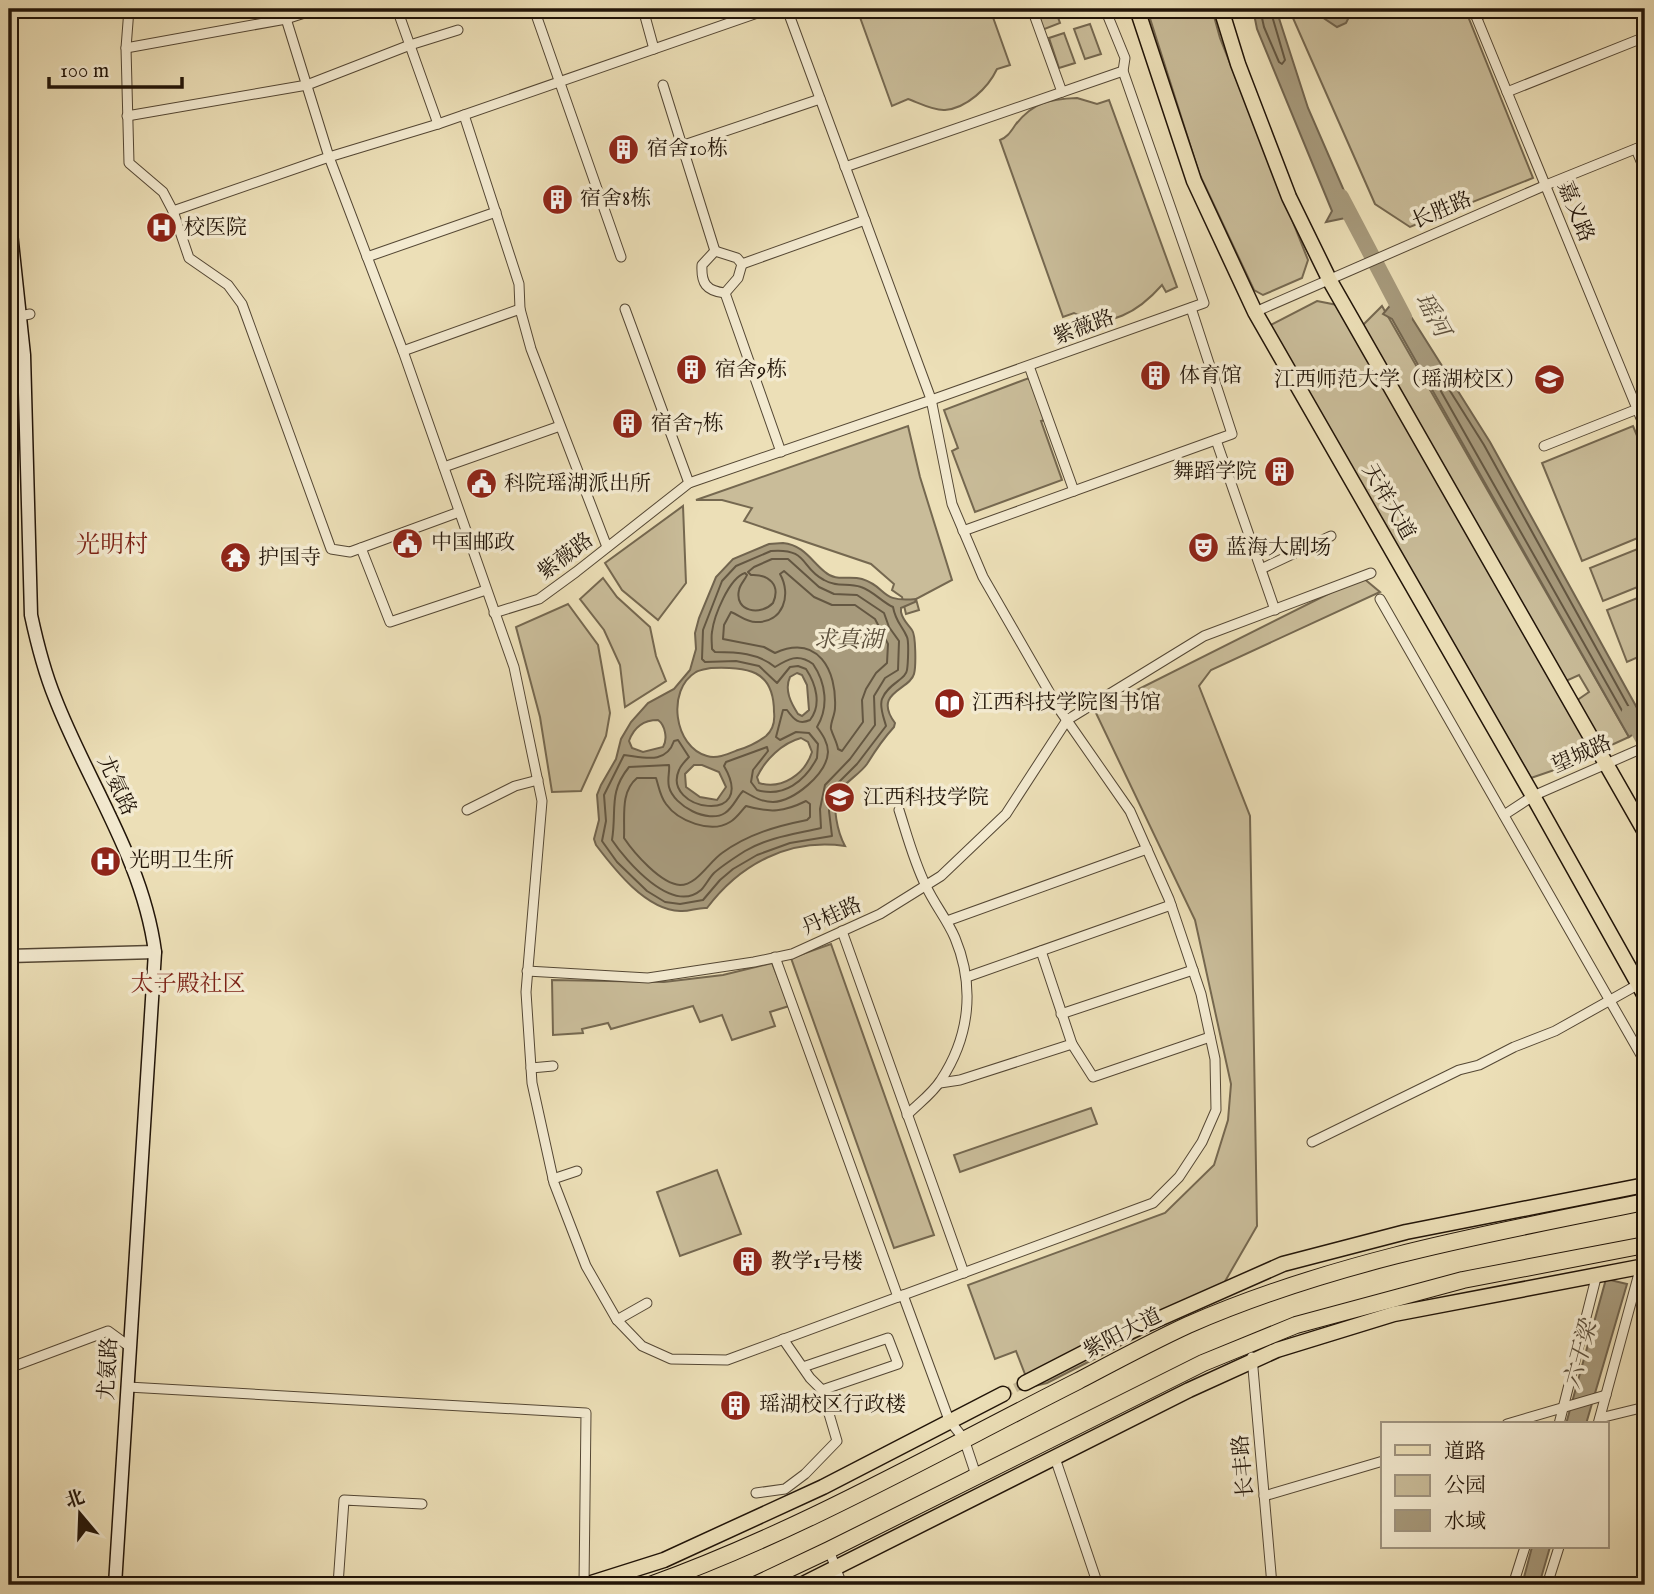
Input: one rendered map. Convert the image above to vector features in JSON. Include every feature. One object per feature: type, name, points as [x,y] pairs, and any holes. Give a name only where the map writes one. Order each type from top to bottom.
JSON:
[{"type":"highway","name":"紫阳大道","points":[[650,1585],[734,1552],[816,1514],[1186,1326],[1261,1295],[1333,1272],[1441,1243],[1645,1202]]},
{"type":"highway","points":[[755,1585],[1203,1363],[1296,1325],[1463,1280],[1645,1245]]},
{"type":"main road","name":"天祥大道","points":[[1137,9],[1194,181],[1255,312],[1642,990]]},
{"type":"main road","points":[[1221,9],[1238,64],[1289,197],[1330,281],[1612,762],[1645,832]]},
{"type":"main road","name":"尤氨路","points":[[9,214],[25,315],[31,615],[40,656],[55,699],[139,881],[151,924],[155,952],[116,1585]]},
{"type":"main road","points":[[9,956],[155,952]]},
{"type":"main road","points":[[1026,1383],[1093,1348],[1283,1264],[1406,1232],[1645,1185]]},
{"type":"main road","points":[[802,1585],[1189,1390],[1277,1350],[1394,1314],[1643,1266]]},
{"type":"main road","points":[[584,1585],[664,1560],[822,1487],[1003,1394]]},
{"type":"street","points":[[130,9],[126,48],[129,163],[163,192],[173,211],[189,258],[228,285],[242,304],[331,549],[350,552],[459,512]]},
{"type":"street","points":[[283,9],[329,158],[403,351],[514,667],[542,800],[526,992],[532,1083],[553,1179],[586,1266],[617,1320],[642,1346],[671,1359],[727,1360],[1153,1203],[1179,1177],[1202,1142],[1216,1110],[1215,1059],[1201,994],[1171,905],[1130,811],[1067,720],[986,584],[963,531],[952,504],[930,401],[787,9]]},
{"type":"street","points":[[126,48],[286,19],[317,9]]},
{"type":"street","points":[[397,9],[438,124]]},
{"type":"street","points":[[534,9],[621,257]]},
{"type":"street","points":[[643,9],[654,49]]},
{"type":"street","points":[[173,211],[438,124],[654,49],[751,12],[769,9]]},
{"type":"street","points":[[1032,9],[1062,92]]},
{"type":"street","points":[[963,531],[1232,435],[1191,308],[1204,303],[1123,71],[1125,58],[1105,9]]},
{"type":"street","points":[[1475,13],[1496,9]]},
{"type":"street","name":"嘉义路","points":[[1475,13],[1641,408],[1645,428]]},
{"type":"street","points":[[127,116],[307,85],[410,45],[458,30]]},
{"type":"street","points":[[1507,92],[1645,37]]},
{"type":"street","points":[[845,167],[1123,71]]},
{"type":"street","points":[[663,85],[715,251]]},
{"type":"street","points":[[681,146],[820,99]]},
{"type":"street","points":[[464,115],[519,284],[520,309],[531,349],[607,547]]},
{"type":"street","points":[[1641,147],[1645,171]]},
{"type":"street","name":"长胜路","points":[[1255,312],[1546,185],[1641,147]]},
{"type":"street","points":[[367,257],[496,212]]},
{"type":"street","points":[[742,264],[865,220]]},
{"type":"street","points":[[715,251],[737,258],[742,264]]},
{"type":"street","points":[[715,251],[702,265],[701,279],[705,287],[725,293]]},
{"type":"street","points":[[725,293],[738,278],[742,264]]},
{"type":"street","points":[[725,293],[781,452]]},
{"type":"street","name":"紫薇路","points":[[494,613],[539,599],[689,483],[1191,308]]},
{"type":"street","points":[[403,351],[520,309]]},
{"type":"street","points":[[625,309],[689,483]]},
{"type":"street","points":[[1029,366],[1074,491]]},
{"type":"street","points":[[1544,446],[1641,408]]},
{"type":"street","points":[[443,467],[560,426]]},
{"type":"street","points":[[1216,440],[1275,610]]},
{"type":"street","points":[[1261,569],[1331,536]]},
{"type":"street","points":[[361,548],[390,622],[486,590]]},
{"type":"street","points":[[1067,720],[1205,636],[1371,573]]},
{"type":"street","points":[[1380,599],[1645,1062]]},
{"type":"street","name":"丹桂路","points":[[527,971],[648,978],[792,954],[880,914],[941,876],[1006,814],[1067,720]]},
{"type":"street","name":"望城路","points":[[1504,815],[1533,796],[1645,747]]},
{"type":"street","points":[[467,810],[515,786],[538,780]]},
{"type":"street","points":[[898,810],[926,886],[956,941],[967,977],[968,1012],[960,1045],[940,1083],[907,1115]]},
{"type":"street","points":[[947,921],[1147,849]]},
{"type":"street","points":[[967,977],[1171,905]]},
{"type":"street","points":[[842,931],[964,1272]]},
{"type":"street","points":[[1041,951],[1072,1044],[1093,1077],[1210,1037]]},
{"type":"street","points":[[775,957],[949,1420],[964,1439],[975,1472],[965,1481]]},
{"type":"street","points":[[1061,1014],[1193,970]]},
{"type":"street","points":[[1312,1142],[1459,1070],[1479,1065],[1514,1047],[1555,1031],[1610,1000],[1642,990]]},
{"type":"street","points":[[940,1083],[960,1080],[1072,1044]]},
{"type":"street","points":[[531,1068],[552,1066]]},
{"type":"street","points":[[553,1179],[577,1171]]},
{"type":"street","points":[[1599,1421],[1643,1266]]},
{"type":"street","points":[[1560,1422],[1597,1275]]},
{"type":"street","points":[[617,1320],[647,1303]]},
{"type":"street","points":[[9,1368],[108,1331],[130,1347]]},
{"type":"street","points":[[803,1367],[888,1338],[898,1364],[822,1390]]},
{"type":"street","points":[[756,1493],[785,1489],[805,1475],[837,1441],[822,1390],[783,1339]]},
{"type":"street","name":"长丰路","points":[[1251,1343],[1272,1585]]},
{"type":"street","points":[[128,1387],[586,1413],[584,1585]]},
{"type":"street","points":[[1514,1422],[1606,1395]]},
{"type":"street","points":[[1599,1421],[1645,1407]]},
{"type":"street","points":[[1055,1458],[1098,1585]]},
{"type":"street","points":[[1264,1496],[1381,1462]]},
{"type":"street","points":[[338,1585],[344,1500],[422,1504]]},
{"type":"street","points":[[1513,1585],[1525,1548]]},
{"type":"street","points":[[1547,1585],[1559,1548]]},
{"type":"street","points":[[829,1550],[842,1585]]},
{"type":"green space","points":[[857,9],[990,9],[1010,65],[997,69],[976,96],[953,108],[936,109],[908,99],[892,106]]},
{"type":"green space","points":[[1035,9],[1055,9],[1060,23],[1042,30]]},
{"type":"green space","points":[[1147,9],[1212,9],[1220,38],[1308,260],[1302,278],[1263,295],[1254,290],[1199,173]]},
{"type":"green space","points":[[1289,9],[1465,9],[1533,178],[1410,227],[1375,204]]},
{"type":"green space","points":[[1090,24],[1101,54],[1085,59],[1074,29]]},
{"type":"green space","points":[[1064,33],[1075,63],[1059,68],[1049,38]]},
{"type":"green space","points":[[1077,98],[1097,104],[1109,100],[1177,287],[1166,292],[1162,285],[1144,303],[1111,319],[1099,320],[1074,313],[1063,317],[1000,140],[1036,106],[1058,99]]},
{"type":"green space","points":[[1317,301],[1337,305],[1595,756],[1531,778],[1269,326]]},
{"type":"green space","points":[[1382,306],[1629,737],[1605,748],[1576,701],[1589,692],[1579,675],[1566,681],[1363,325]]},
{"type":"green space","points":[[1029,378],[1045,420],[1041,421],[1062,480],[975,512],[952,451],[958,448],[944,410]]},
{"type":"green space","points":[[908,426],[920,477],[952,580],[916,599],[919,610],[906,614],[902,597],[892,590],[894,584],[871,564],[744,521],[752,508],[722,500],[696,500]]},
{"type":"green space","points":[[1633,426],[1645,455],[1645,535],[1582,561],[1542,463]]},
{"type":"green space","points":[[683,506],[686,583],[658,620],[622,590],[605,563]]},
{"type":"green space","points":[[1645,546],[1645,584],[1603,601],[1590,568]]},
{"type":"green space","points":[[1362,577],[1380,592],[1211,670],[1199,686],[1250,816],[1257,1226],[1216,1297],[1047,1383],[1030,1387],[1016,1351],[995,1359],[968,1285],[1165,1213],[1214,1165],[1228,1120],[1231,1084],[1195,920],[1095,711]]},
{"type":"green space","points":[[603,578],[617,597],[650,627],[656,656],[666,681],[625,707],[620,665],[604,630],[580,599]]},
{"type":"green space","points":[[1645,595],[1645,654],[1627,662],[1607,610]]},
{"type":"green space","points":[[568,604],[598,645],[610,713],[606,736],[581,791],[552,792],[540,717],[516,627]]},
{"type":"green space","points":[[831,944],[934,1235],[894,1248],[791,958]]},
{"type":"green space","points":[[772,963],[789,1006],[770,1012],[775,1026],[732,1040],[722,1015],[700,1022],[693,1006],[611,1029],[608,1023],[582,1029],[583,1033],[553,1035],[552,980],[664,982],[723,975]]},
{"type":"green space","points":[[1091,1108],[1097,1124],[960,1172],[954,1155]]},
{"type":"green space","points":[[717,1170],[741,1234],[680,1256],[657,1192]]},
{"type":"water","points":[[1253,9],[1276,9],[1308,108],[1355,216],[1326,222],[1332,211],[1257,29]]},
{"type":"water","points":[[1310,9],[1353,9],[1346,23],[1337,27]]},
{"type":"water","points":[[1398,296],[1490,442],[1642,717],[1645,726],[1629,737],[1392,319],[1383,314]]},
{"type":"water","name":"求真湖","points":[[783,543],[797,547],[834,577],[862,579],[890,597],[916,599],[901,608],[903,618],[913,633],[914,674],[890,698],[889,713],[895,723],[894,727],[864,768],[839,792],[836,819],[845,846],[804,846],[785,850],[750,867],[720,892],[707,908],[683,911],[667,909],[655,904],[632,887],[596,845],[594,839],[599,820],[597,795],[631,722],[648,703],[674,689],[690,670],[696,649],[695,633],[699,618],[716,577],[733,559],[769,544]],"holes":[[[709,668],[736,668],[756,674],[764,679],[773,698],[774,722],[769,733],[745,747],[715,757],[696,751],[687,742],[678,717],[680,691],[696,672]],[[797,673],[802,675],[807,685],[809,710],[802,716],[798,714],[789,696],[790,677]],[[658,720],[664,729],[663,747],[643,752],[632,748],[629,741],[634,732],[640,725]],[[801,738],[808,742],[812,752],[804,767],[784,782],[768,785],[759,783],[757,777],[765,764],[787,744]],[[694,765],[702,765],[719,772],[726,787],[717,800],[700,797],[686,787],[685,774]]]},
{"type":"water","points":[[1606,1279],[1627,1284],[1587,1422],[1567,1422]]},
{"type":"water","points":[[1532,1548],[1550,1548],[1539,1585],[1522,1585]]},
{"type":"waterway","name":"瑶河","points":[[1341,197],[1404,317]]},
{"type":"waterway","name":"瑶河","points":[[1629,714],[1645,742]]},
{"type":"tunnel","points":[[1003,1394],[1025,1383]]},
{"type":"place","name":"宿舍10栋","points":[[624,149]]},
{"type":"place","name":"宿舍8栋","points":[[557,199]]},
{"type":"place","name":"校医院","points":[[161,228]]},
{"type":"place","name":"宿舍9栋","points":[[692,370]]},
{"type":"place","name":"体育馆","points":[[1156,376]]},
{"type":"place","name":"江西师范大学（瑶湖校区）","points":[[1549,380]]},
{"type":"place","name":"宿舍7栋","points":[[628,424]]},
{"type":"place","name":"舞蹈学院","points":[[1280,472]]},
{"type":"place","name":"科院瑶湖派出所","points":[[481,484]]},
{"type":"place","name":"中国邮政","points":[[408,543]]},
{"type":"place","name":"蓝海大剧场","points":[[1203,548]]},
{"type":"place","name":"护国寺","points":[[235,558]]},
{"type":"place","name":"江西科技学院图书馆","points":[[949,703]]},
{"type":"place","name":"江西科技学院","points":[[840,798]]},
{"type":"place","name":"光明卫生所","points":[[106,861]]},
{"type":"place","name":"教学1号楼","points":[[748,1262]]},
{"type":"place","name":"瑶湖校区行政楼","points":[[736,1405]]},
{"type":"district","name":"光明村","points":[[112,545]]},
{"type":"district","name":"太子殿社区","points":[[188,984]]},
{"type":"water label","name":"六干梁","points":[[1581,1355]]}]
